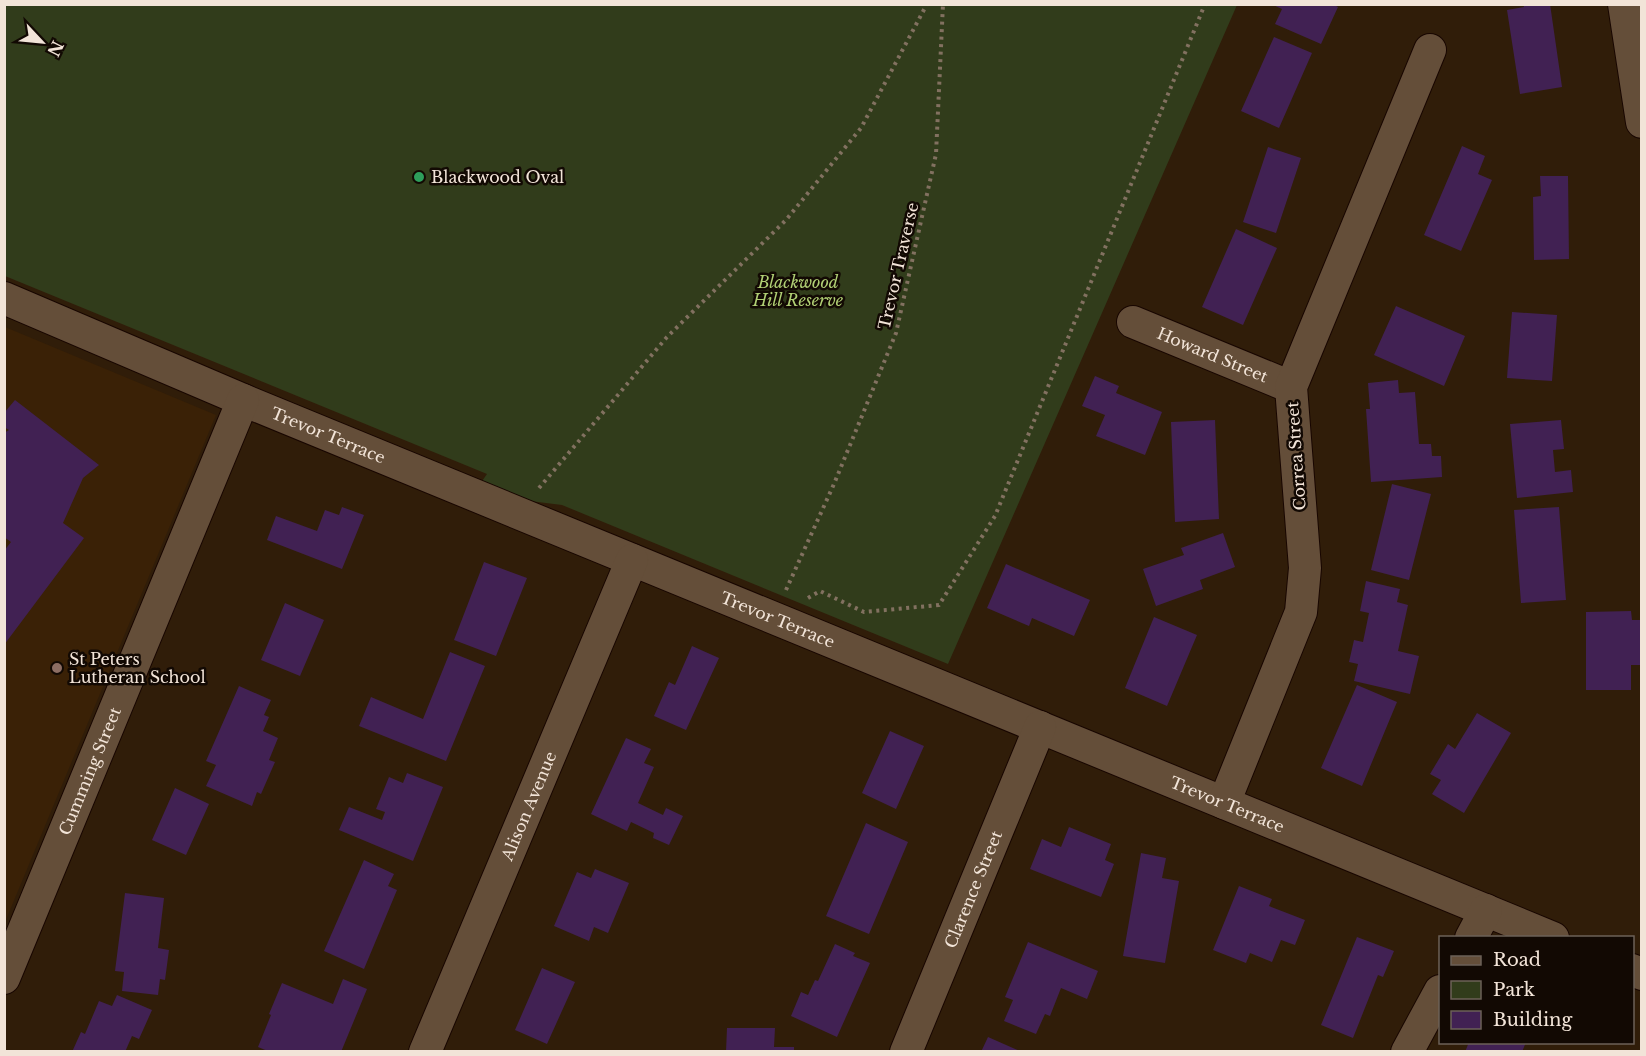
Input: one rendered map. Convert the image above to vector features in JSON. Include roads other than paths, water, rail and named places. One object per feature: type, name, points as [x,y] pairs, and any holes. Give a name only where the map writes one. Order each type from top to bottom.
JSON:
[{"type":"street","points":[[1624,4],[1641,122]]},
{"type":"street","name":"Correa Street","points":[[1224,803],[1301,612],[1305,568],[1291,387],[1430,50]]},
{"type":"street","name":"Trevor Terrace","points":[[4,298],[243,400],[1547,936]]},
{"type":"street","name":"Howard Street","points":[[1133,322],[1291,387]]},
{"type":"street","name":"Cumming Street","points":[[4,978],[243,400]]},
{"type":"street","name":"Alison Avenue","points":[[425,1052],[632,560]]},
{"type":"street","name":"Clarence Street","points":[[906,1052],[1040,727]]},
{"type":"street","points":[[1472,936],[1486,910]]},
{"type":"street","points":[[1407,1052],[1439,993]]},
{"type":"place","name":"Blackwood Oval","points":[[419,177]]},
{"type":"place","name":"St Peters Lutheran School","points":[[57,668]]},
{"type":"park label","name":"Blackwood Hill Reserve","points":[[798,291]]}]
